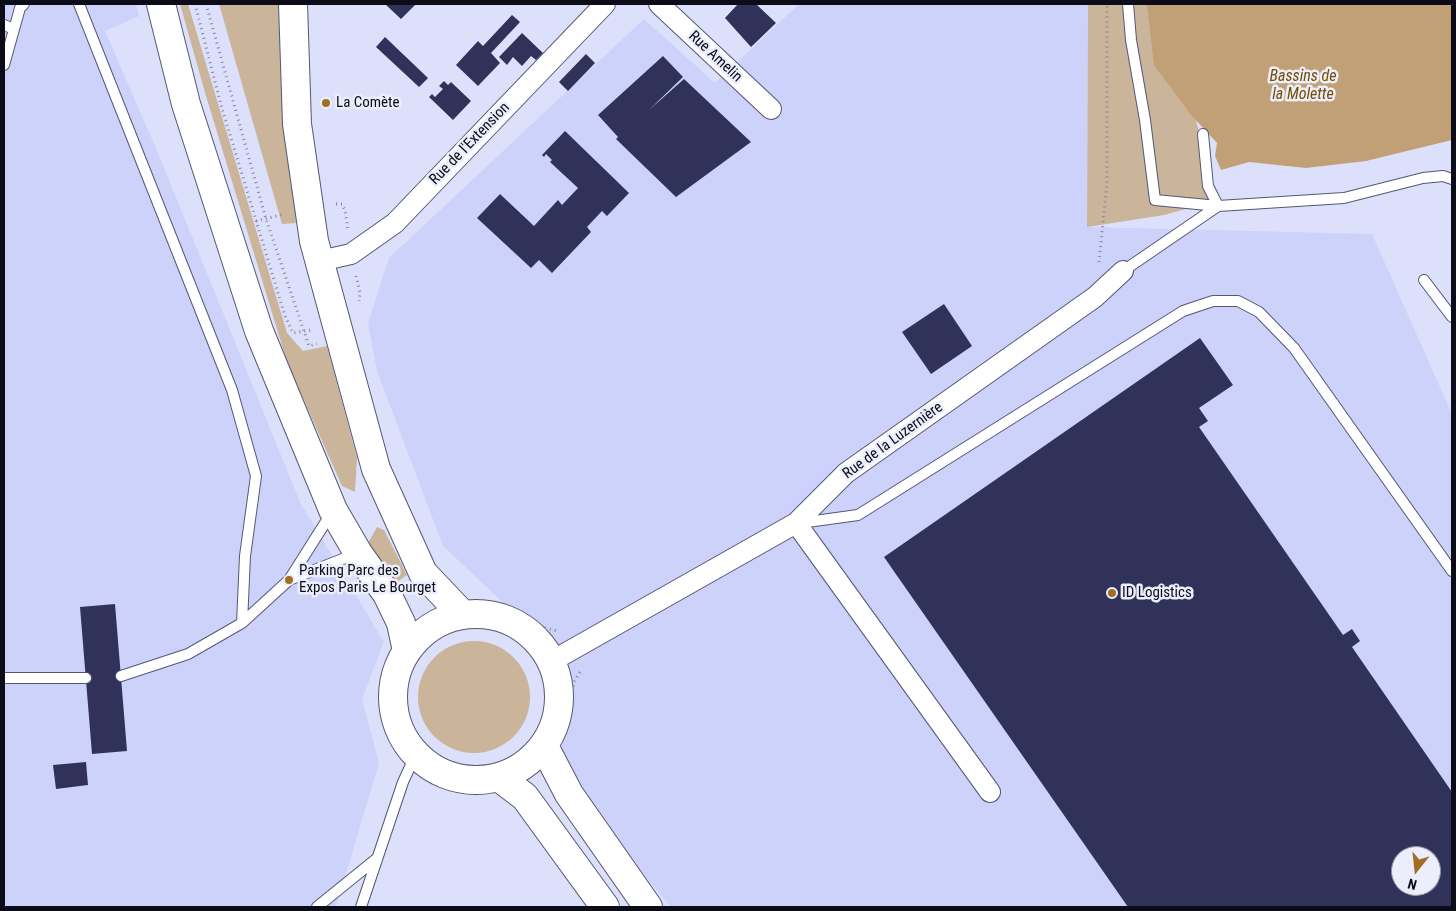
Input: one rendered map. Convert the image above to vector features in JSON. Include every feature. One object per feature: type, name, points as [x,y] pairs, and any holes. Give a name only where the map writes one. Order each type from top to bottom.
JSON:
[{"type":"main road","points":[[161,4],[186,104],[259,331],[333,510],[358,553],[387,594],[401,623],[399,654],[392,696],[395,717],[413,760],[448,776],[466,780],[505,782],[525,796],[605,907]]},
{"type":"main road","points":[[292,4],[297,124],[314,241],[376,469],[423,573],[470,608],[519,625],[538,641],[552,661],[558,679],[560,698],[558,717],[546,751],[505,782]]},
{"type":"main road","points":[[399,654],[433,625],[470,608]]},
{"type":"main road","points":[[546,751],[569,794],[648,907]]},
{"type":"street","name":"Rue de l'Extension","points":[[320,261],[351,254],[395,223],[605,4]]},
{"type":"street","name":"Rue Amelin","points":[[659,4],[771,109]]},
{"type":"street","name":"Rue de la Luzernière","points":[[552,661],[796,523],[846,473],[1095,297],[1123,270]]},
{"type":"street","points":[[796,523],[990,792]]},
{"type":"lane","points":[[4,65],[20,8],[24,4]]},
{"type":"lane","points":[[79,4],[232,390],[256,476],[245,556],[242,623]]},
{"type":"lane","points":[[1128,4],[1131,40],[1145,120],[1155,200],[1218,206],[1344,198],[1423,178],[1443,176],[1452,179]]},
{"type":"lane","points":[[4,26],[14,28]]},
{"type":"lane","points":[[1203,134],[1208,186],[1218,206]]},
{"type":"lane","points":[[1123,270],[1218,206]]},
{"type":"lane","points":[[1424,280],[1452,317]]},
{"type":"lane","points":[[796,523],[858,515],[1183,311],[1213,301],[1238,301],[1259,312],[1294,348],[1452,571]]},
{"type":"lane","points":[[121,676],[188,654],[242,623],[289,580],[333,510]]},
{"type":"lane","points":[[289,580],[358,553]]},
{"type":"lane","points":[[4,678],[86,678]]},
{"type":"lane","points":[[361,907],[376,860],[413,760]]},
{"type":"lane","points":[[317,907],[376,860]]},
{"type":"path","points":[[194,4],[221,105],[285,316],[290,330],[298,333]]},
{"type":"path","points":[[206,4],[266,219],[309,346],[340,337]]},
{"type":"path","points":[[1095,297],[1107,183],[1107,4]]},
{"type":"path","points":[[337,204],[342,204],[345,210]]},
{"type":"path","points":[[470,608],[515,610],[545,628],[563,632]]},
{"type":"path","points":[[399,654],[385,672],[382,693],[384,715],[394,739],[413,760],[442,785],[462,790],[478,791],[505,782]]},
{"type":"path","points":[[546,751],[560,739],[569,713],[574,682],[580,671]]},
{"type":"shaded area","points":[[4,4],[136,4],[139,16],[105,31],[158,153],[300,502],[384,642],[362,699],[379,763],[336,907],[4,907]]},
{"type":"shaded area","points":[[180,4],[188,4],[287,333],[303,351],[327,346],[357,458],[355,492],[342,486],[287,362]]},
{"type":"shaded area","points":[[219,4],[278,4],[296,223],[282,224]]},
{"type":"shaded area","points":[[799,4],[1088,4],[1087,227],[1372,234],[1452,414],[1452,907],[671,907],[562,780],[561,657],[443,546],[377,371],[368,323],[389,258],[644,19],[715,83]]},
{"type":"shaded area","points":[[1088,4],[1159,4],[1194,113],[1217,200],[1164,215],[1087,227]]},
{"type":"shaded area","points":[[377,527],[384,530],[407,575],[394,584],[368,543]]},
{"type":"shaded area","points":[[474,641],[496,645],[514,657],[526,675],[530,697],[526,719],[514,737],[496,749],[474,753],[452,749],[434,737],[422,719],[418,697],[422,675],[434,657],[452,645]]},
{"type":"water","name":"Bassins de la Molette","points":[[1147,4],[1452,4],[1452,140],[1366,161],[1306,168],[1249,162],[1221,170],[1215,156],[1217,143],[1192,116],[1154,65]]},
{"type":"building","points":[[385,4],[416,4],[401,19]]},
{"type":"building","points":[[738,4],[756,4],[776,23],[751,47],[725,18]]},
{"type":"building","points":[[512,15],[520,22],[491,53],[500,63],[478,86],[456,65],[478,41],[483,46]]},
{"type":"building","points":[[522,33],[543,53],[536,60],[531,56],[522,66],[513,57],[507,65],[499,57]]},
{"type":"building","points":[[385,37],[428,78],[419,87],[376,47]]},
{"type":"building","points":[[586,54],[595,63],[568,91],[559,82]]},
{"type":"building","points":[[663,56],[683,77],[649,110],[684,79],[751,142],[676,197],[616,139],[618,137],[598,115]]},
{"type":"building","points":[[444,81],[448,85],[451,82],[471,101],[453,120],[429,97],[432,94],[435,97],[443,89],[439,86]]},
{"type":"building","points":[[565,131],[629,193],[607,216],[602,211],[587,227],[591,232],[552,273],[539,260],[531,268],[477,218],[500,194],[534,226],[558,200],[562,205],[578,188],[550,162],[552,160],[546,154],[544,157],[542,155]]},
{"type":"building","points":[[944,304],[972,346],[931,374],[902,332]]},
{"type":"building","name":"ID Logistics","points":[[1200,338],[1233,385],[1199,408],[1208,421],[1199,427],[1343,635],[1352,629],[1360,641],[1352,647],[1452,792],[1452,907],[1128,907],[884,557]]},
{"type":"building","points":[[115,604],[127,751],[92,754],[80,607]]},
{"type":"building","points":[[86,762],[88,785],[56,789],[53,765]]},
{"type":"place","name":"La Comète","points":[[326,103]]},
{"type":"place","name":"Parking Parc des Expos Paris Le Bourget","points":[[289,580]]},
{"type":"place","name":"ID Logistics","points":[[1112,593]]}]
